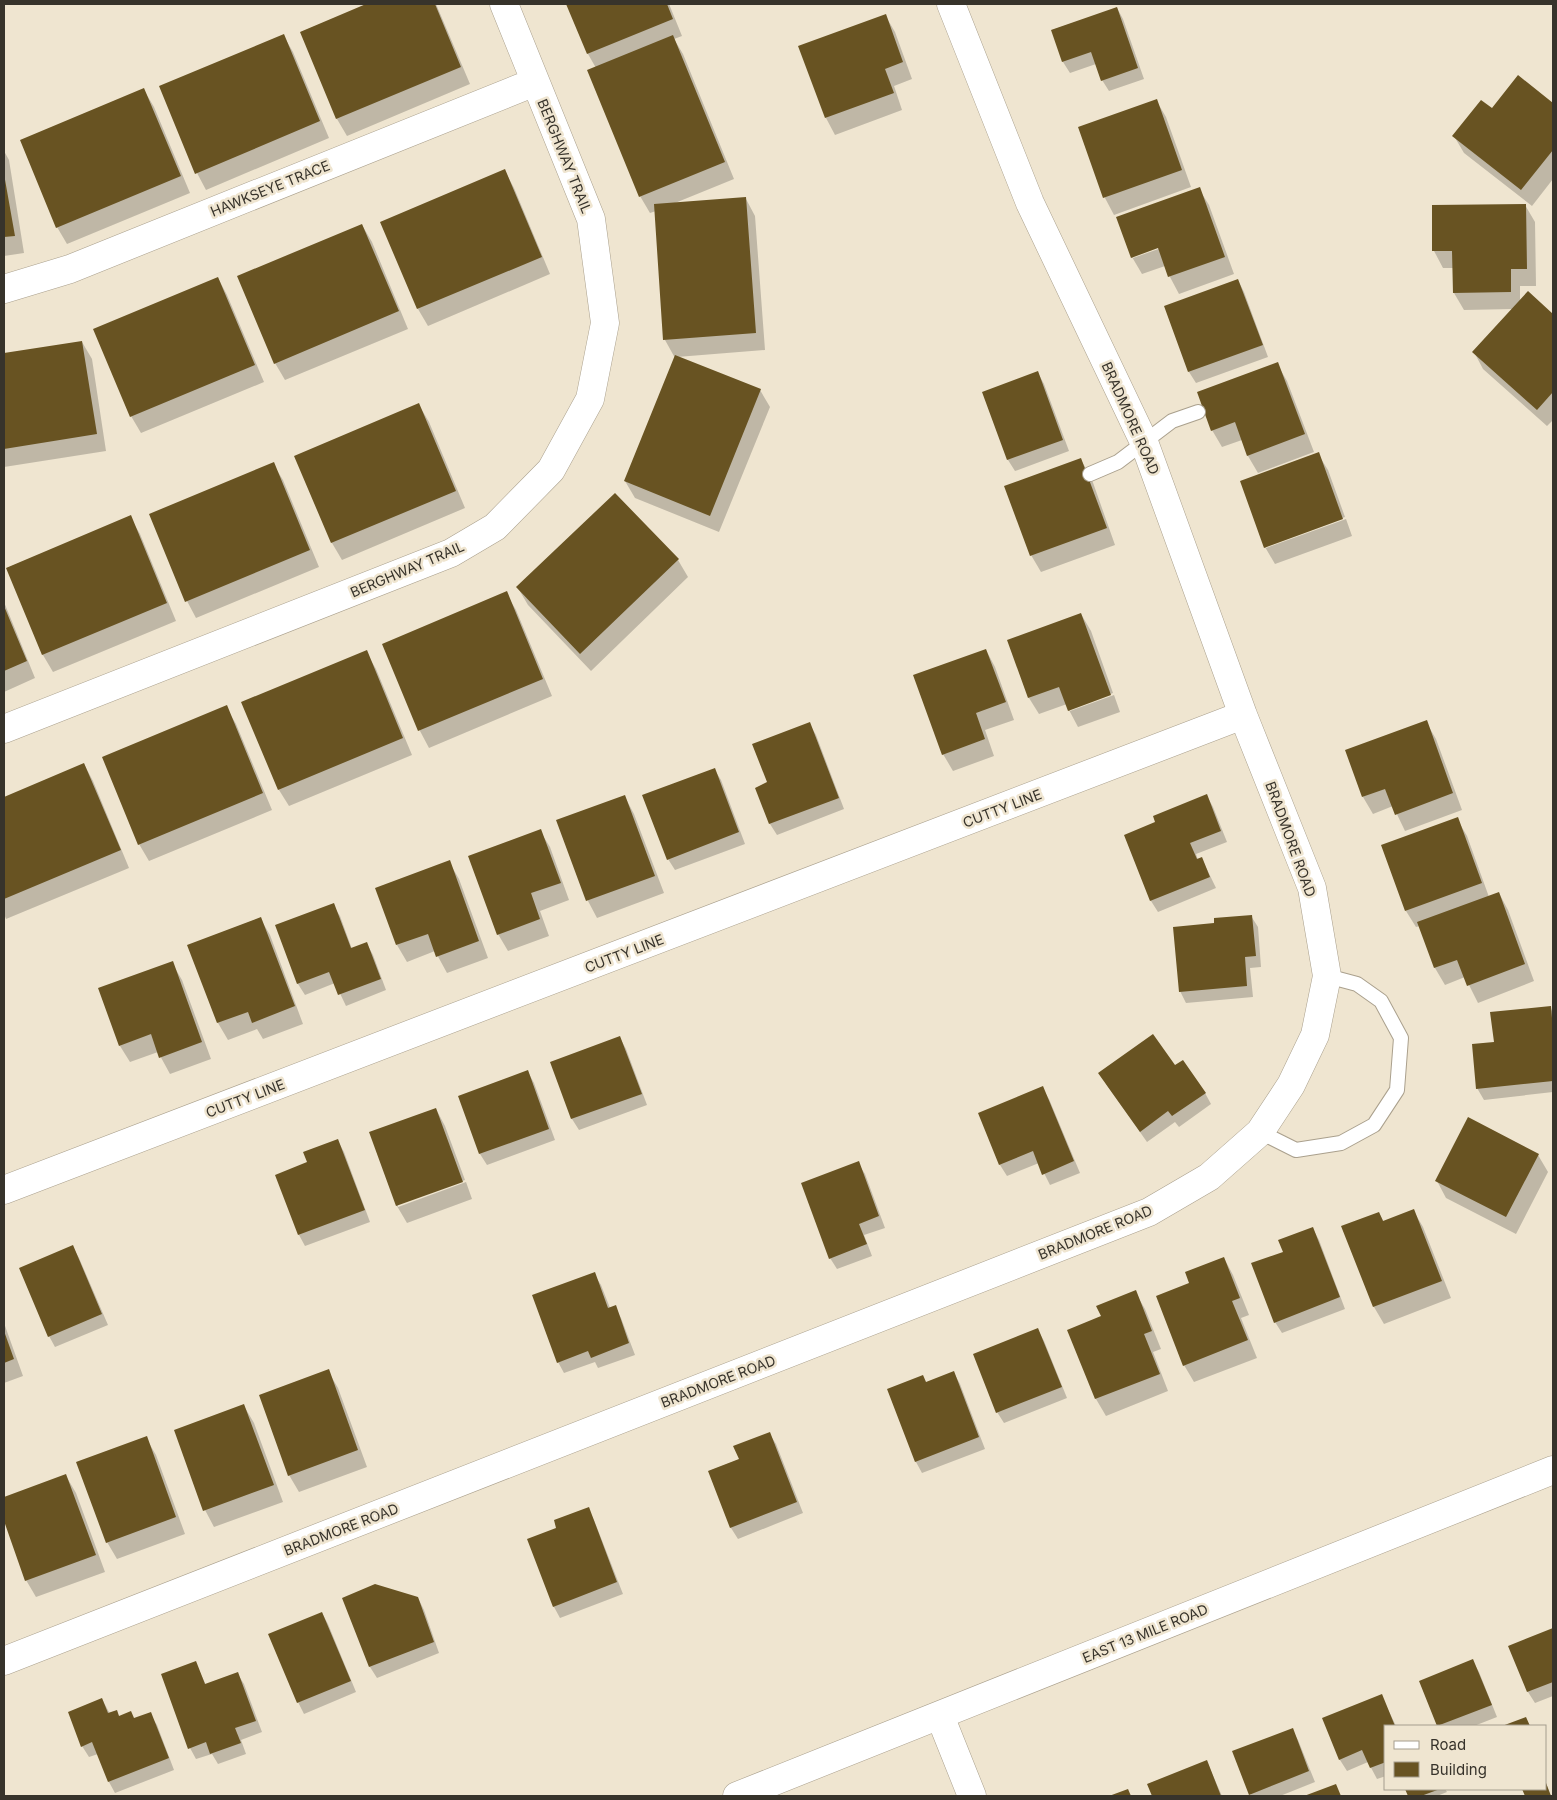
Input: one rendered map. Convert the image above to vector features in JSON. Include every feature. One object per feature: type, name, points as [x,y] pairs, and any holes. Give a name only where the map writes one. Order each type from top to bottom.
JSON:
[{"type":"street","name":"BERGHWAY TRAIL","points":[[4,729],[451,553],[495,527],[551,470],[590,399],[605,323],[590,219],[504,4]]},
{"type":"street","name":"BRADMORE ROAD","points":[[4,1661],[1149,1212],[1209,1177],[1260,1132],[1291,1085],[1315,1035],[1327,976],[1312,888],[1243,715],[1144,442],[1030,203],[951,4]]},
{"type":"street","name":"HAWKSEYE TRACE","points":[[4,289],[70,269],[534,82]]},
{"type":"street","name":"CUTTY LINE","points":[[4,1190],[1243,715]]},
{"type":"street","name":"EAST 13 MILE ROAD","points":[[737,1796],[1553,1470]]},
{"type":"street","points":[[940,1716],[972,1796]]},
{"type":"lane","points":[[1090,474],[1118,462],[1172,421],[1198,412]]},
{"type":"lane","points":[[1260,1132],[1296,1150],[1341,1144],[1374,1125],[1397,1090],[1401,1038],[1381,1001],[1357,984],[1327,976]]},
{"type":"building","points":[[366,4],[435,4],[461,67],[336,119],[300,32]]},
{"type":"building","points":[[566,4],[667,4],[673,19],[587,54]]},
{"type":"building","points":[[1117,7],[1138,68],[1101,81],[1091,52],[1062,62],[1051,30]]},
{"type":"building","points":[[886,14],[903,62],[885,69],[894,93],[825,118],[798,46]]},
{"type":"building","points":[[284,34],[320,121],[195,174],[159,86]]},
{"type":"building","points":[[673,35],[725,162],[639,197],[587,70]]},
{"type":"building","points":[[1518,75],[1553,103],[1553,150],[1521,190],[1452,136],[1481,100],[1492,108]]},
{"type":"building","points":[[144,88],[181,176],[56,228],[20,140]]},
{"type":"building","points":[[1157,99],[1182,170],[1103,198],[1078,127]]},
{"type":"building","points":[[505,169],[542,257],[417,309],[380,222]]},
{"type":"building","points":[[4,174],[15,236],[4,237]]},
{"type":"building","points":[[1200,187],[1225,257],[1168,277],[1158,248],[1131,258],[1116,217]]},
{"type":"building","points":[[746,197],[756,333],[663,340],[654,204]]},
{"type":"building","points":[[1526,204],[1527,269],[1511,269],[1511,292],[1453,293],[1452,251],[1432,251],[1432,205]]},
{"type":"building","points":[[362,224],[399,311],[274,364],[237,276]]},
{"type":"building","points":[[218,277],[255,365],[130,417],[93,329]]},
{"type":"building","points":[[1238,279],[1263,345],[1188,372],[1164,306]]},
{"type":"building","points":[[1528,291],[1553,314],[1553,392],[1537,410],[1472,352]]},
{"type":"building","points":[[82,341],[97,434],[4,449],[4,353]]},
{"type":"building","points":[[675,355],[761,389],[710,516],[624,481]]},
{"type":"building","points":[[1278,362],[1305,434],[1247,456],[1235,422],[1211,431],[1197,392]]},
{"type":"building","points":[[1038,371],[1063,440],[1007,460],[982,392]]},
{"type":"building","points":[[419,403],[456,491],[331,543],[294,456]]},
{"type":"building","points":[[1319,452],[1343,519],[1264,548],[1240,481]]},
{"type":"building","points":[[1081,458],[1107,528],[1030,556],[1004,486]]},
{"type":"building","points":[[274,462],[310,550],[185,602],[149,514]]},
{"type":"building","points":[[615,493],[679,559],[580,654],[516,587]]},
{"type":"building","points":[[131,515],[167,603],[42,655],[6,568]]},
{"type":"building","points":[[507,591],[543,679],[418,731],[382,644]]},
{"type":"building","points":[[4,606],[27,661],[4,671]]},
{"type":"building","points":[[1081,613],[1111,695],[1068,711],[1059,687],[1028,698],[1007,640]]},
{"type":"building","points":[[986,649],[1006,702],[976,713],[985,739],[942,755],[913,675]]},
{"type":"building","points":[[367,650],[403,738],[278,790],[241,702]]},
{"type":"building","points":[[227,705],[263,793],[138,845],[102,757]]},
{"type":"building","points":[[1427,720],[1453,793],[1395,815],[1385,789],[1362,797],[1345,750]]},
{"type":"building","points":[[810,722],[839,798],[769,824],[755,788],[767,782],[752,744]]},
{"type":"building","points":[[84,763],[121,850],[4,899],[4,797]]},
{"type":"building","points":[[715,768],[739,832],[667,860],[642,795]]},
{"type":"building","points":[[1207,794],[1221,831],[1190,843],[1197,859],[1202,857],[1210,877],[1150,901],[1124,835],[1155,822],[1153,816]]},
{"type":"building","points":[[625,795],[655,876],[586,901],[556,820]]},
{"type":"building","points":[[1458,817],[1482,883],[1405,911],[1381,845]]},
{"type":"building","points":[[541,829],[561,883],[531,893],[540,919],[497,935],[468,856]]},
{"type":"building","points":[[450,860],[479,941],[436,957],[428,934],[396,945],[375,888]]},
{"type":"building","points":[[1499,892],[1525,964],[1467,986],[1457,960],[1434,968],[1417,922]]},
{"type":"building","points":[[334,903],[351,948],[367,942],[381,979],[338,995],[329,972],[297,984],[275,925]]},
{"type":"building","points":[[1252,915],[1256,956],[1245,957],[1247,986],[1179,992],[1173,927],[1214,923],[1214,918]]},
{"type":"building","points":[[261,917],[295,1006],[252,1023],[248,1012],[217,1023],[187,945]]},
{"type":"building","points":[[173,961],[202,1042],[159,1058],[151,1034],[119,1046],[98,988]]},
{"type":"building","points":[[1551,1006],[1553,1081],[1476,1089],[1472,1044],[1494,1042],[1490,1012]]},
{"type":"building","points":[[1153,1034],[1175,1065],[1183,1060],[1206,1093],[1172,1116],[1168,1111],[1140,1132],[1098,1073]]},
{"type":"building","points":[[620,1036],[642,1094],[571,1119],[550,1062]]},
{"type":"building","points":[[528,1070],[549,1129],[479,1154],[458,1096]]},
{"type":"building","points":[[1043,1086],[1074,1161],[1042,1175],[1033,1151],[999,1165],[978,1113]]},
{"type":"building","points":[[436,1108],[463,1182],[396,1206],[369,1132]]},
{"type":"building","points":[[1468,1117],[1539,1154],[1506,1217],[1435,1181]]},
{"type":"building","points":[[338,1139],[365,1210],[298,1235],[275,1175],[307,1162],[303,1152]]},
{"type":"building","points":[[859,1161],[879,1216],[859,1224],[867,1244],[829,1259],[801,1183]]},
{"type":"building","points":[[1414,1209],[1442,1281],[1373,1307],[1341,1226],[1379,1212],[1383,1221]]},
{"type":"building","points":[[1313,1227],[1340,1297],[1274,1323],[1251,1263],[1283,1252],[1278,1240]]},
{"type":"building","points":[[73,1245],[102,1314],[48,1337],[19,1268]]},
{"type":"building","points":[[1224,1257],[1240,1298],[1232,1301],[1248,1340],[1183,1366],[1156,1296],[1189,1283],[1185,1272]]},
{"type":"building","points":[[595,1272],[608,1308],[616,1305],[629,1343],[591,1358],[588,1351],[557,1363],[532,1295]]},
{"type":"building","points":[[1136,1290],[1152,1331],[1144,1334],[1160,1374],[1095,1399],[1067,1330],[1101,1316],[1096,1306]]},
{"type":"building","points":[[1038,1328],[1062,1387],[996,1413],[973,1354]]},
{"type":"building","points":[[4,1331],[14,1359],[4,1363]]},
{"type":"building","points":[[329,1369],[358,1450],[288,1476],[259,1395]]},
{"type":"building","points":[[954,1371],[979,1437],[915,1462],[887,1389],[923,1375],[926,1382]]},
{"type":"building","points":[[244,1404],[274,1485],[203,1511],[174,1430]]},
{"type":"building","points":[[770,1432],[797,1502],[730,1528],[708,1471],[739,1459],[733,1446]]},
{"type":"building","points":[[147,1436],[176,1517],[106,1543],[76,1462]]},
{"type":"building","points":[[66,1474],[96,1555],[25,1581],[4,1521],[4,1497]]},
{"type":"building","points":[[589,1507],[617,1582],[553,1607],[527,1539],[556,1528],[554,1520]]},
{"type":"building","points":[[375,1584],[418,1597],[434,1642],[369,1667],[342,1598]]},
{"type":"building","points":[[322,1612],[351,1681],[297,1703],[268,1634]]},
{"type":"building","points":[[1553,1628],[1553,1682],[1527,1692],[1508,1646]]},
{"type":"building","points":[[1473,1659],[1492,1705],[1437,1725],[1419,1681]]},
{"type":"building","points":[[196,1661],[205,1684],[238,1672],[256,1721],[235,1728],[241,1743],[210,1754],[206,1742],[188,1749],[161,1674]]},
{"type":"building","points":[[1382,1694],[1395,1725],[1384,1725],[1384,1763],[1370,1768],[1362,1750],[1339,1760],[1322,1718]]},
{"type":"building","points":[[102,1698],[108,1713],[117,1710],[119,1716],[131,1711],[134,1718],[151,1712],[169,1758],[108,1782],[92,1742],[81,1747],[68,1712]]},
{"type":"building","points":[[1526,1717],[1530,1725],[1505,1725]]},
{"type":"building","points":[[1293,1728],[1309,1771],[1249,1795],[1232,1751]]},
{"type":"building","points":[[1207,1760],[1221,1796],[1152,1796],[1147,1784]]},
{"type":"building","points":[[1336,1784],[1341,1796],[1304,1796]]},
{"type":"building","points":[[1547,1786],[1551,1796],[1525,1796],[1522,1790],[1547,1790]]},
{"type":"building","points":[[1128,1789],[1131,1796],[1109,1796]]},
{"type":"building","points":[[1405,1790],[1437,1790],[1421,1796],[1408,1796]]}]
